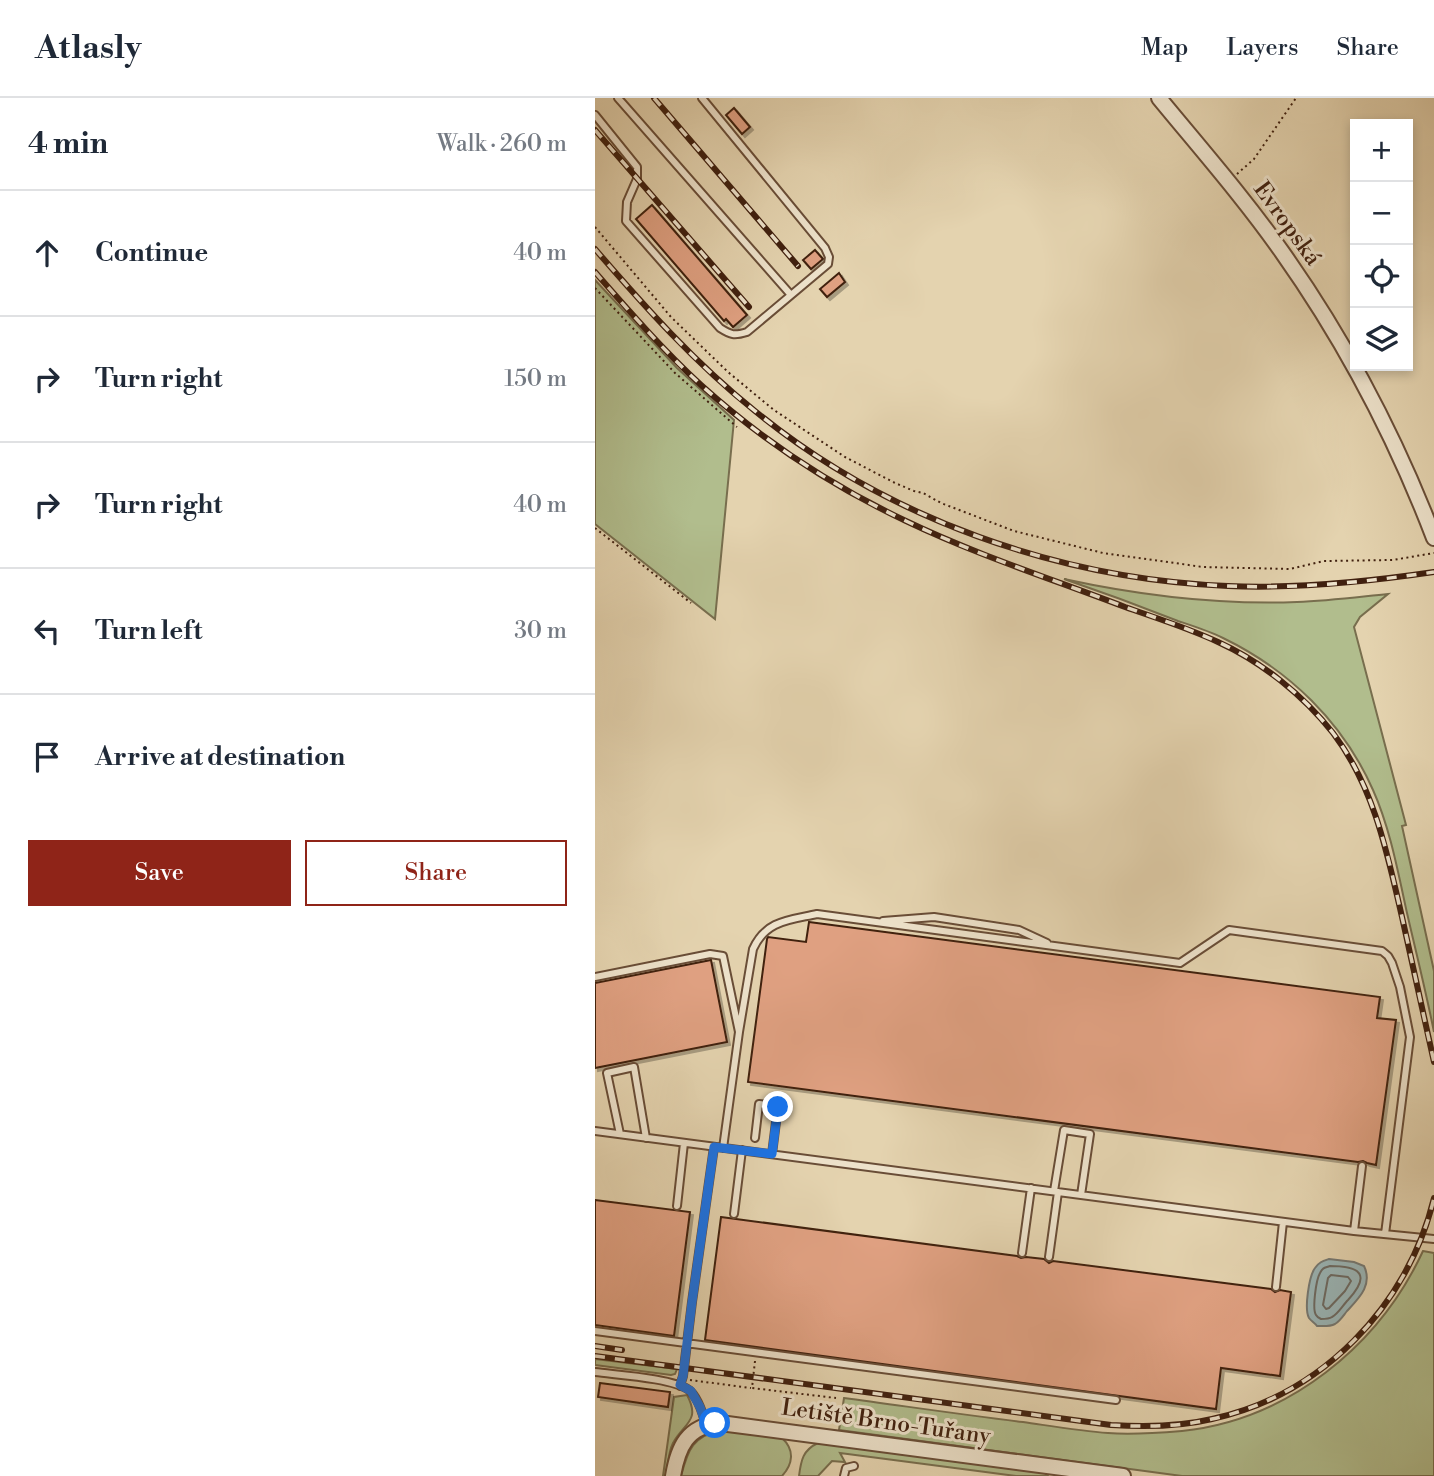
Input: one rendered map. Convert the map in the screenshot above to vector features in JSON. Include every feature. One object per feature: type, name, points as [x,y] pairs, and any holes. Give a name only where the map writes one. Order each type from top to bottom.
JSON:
[{"type":"street","name":"Evropská","points":[[1159,98],[1230,183],[1287,259],[1342,344],[1384,420],[1434,538]]},
{"type":"street","name":"Letiště Brno-Tuřany","points":[[706,1425],[734,1423],[1058,1474],[1123,1476]]},
{"type":"street","points":[[673,1476],[678,1454],[685,1440],[706,1425]]},
{"type":"lane","points":[[618,98],[791,295]]},
{"type":"lane","points":[[595,115],[637,167],[637,179],[627,202],[626,221],[720,328],[730,334],[747,332],[828,264],[829,257],[825,248],[702,98]]},
{"type":"lane","points":[[723,1148],[753,949],[765,930],[782,922],[817,914],[1180,963],[1229,930],[1381,951],[1392,962],[1410,1037],[1385,1234]]},
{"type":"lane","points":[[871,922],[934,917],[1019,930],[1055,946]]},
{"type":"lane","points":[[595,977],[710,954],[723,956],[739,1032]]},
{"type":"lane","points":[[621,1134],[607,1073],[634,1068],[646,1138]]},
{"type":"lane","points":[[755,1138],[759,1104],[778,1107],[772,1154]]},
{"type":"lane","points":[[1049,1257],[1064,1130],[1090,1134],[1081,1195]]},
{"type":"lane","points":[[595,1131],[1283,1222],[1434,1239]]},
{"type":"lane","points":[[677,1206],[684,1143]]},
{"type":"lane","points":[[681,1382],[714,1147]]},
{"type":"lane","points":[[734,1214],[743,1150]]},
{"type":"lane","points":[[1354,1231],[1362,1166]]},
{"type":"lane","points":[[1022,1253],[1031,1188]]},
{"type":"lane","points":[[1276,1287],[1283,1222]]},
{"type":"lane","points":[[595,1331],[1116,1400]]},
{"type":"lane","points":[[595,1372],[681,1382],[691,1391],[706,1425]]},
{"type":"lane","points":[[845,1476],[846,1468],[854,1465]]},
{"type":"path","points":[[1230,183],[1254,159],[1296,98]]},
{"type":"path","points":[[595,227],[671,317],[728,372],[774,410],[845,457],[895,483],[1014,531],[1103,553],[1203,567],[1290,569],[1324,561],[1393,560],[1434,553]]},
{"type":"path","points":[[595,288],[675,373],[737,427]]},
{"type":"path","points":[[595,528],[691,603]]},
{"type":"path","points":[[752,1388],[756,1353]]},
{"type":"path","points":[[681,1382],[836,1398]]},
{"type":"green space","points":[[595,280],[677,368],[734,420],[715,619],[595,524]]},
{"type":"green space","points":[[1064,579],[1151,595],[1209,601],[1267,603],[1388,594],[1360,617],[1354,627],[1406,825],[1402,826],[1434,971],[1434,1032],[1384,819],[1361,765],[1330,720],[1292,682],[1223,638]]},
{"type":"green space","points":[[1423,1251],[1434,1253],[1434,1476],[1182,1476],[839,1430],[844,1398],[1108,1433],[1173,1432],[1221,1424],[1258,1412],[1293,1394],[1326,1372],[1355,1347],[1382,1318]]},
{"type":"green space","points":[[595,1359],[677,1369],[675,1374],[671,1375],[595,1365]]},
{"type":"green space","points":[[687,1395],[692,1416],[673,1443],[666,1476],[663,1476],[674,1397]]},
{"type":"green space","points":[[722,1430],[782,1438],[791,1452],[786,1471],[782,1476],[681,1476],[693,1445],[704,1436]]},
{"type":"green space","points":[[818,1443],[1045,1473],[1048,1476],[1016,1476],[840,1453],[845,1462],[832,1461],[818,1476],[799,1476],[804,1456]]},
{"type":"water","points":[[1329,1259],[1364,1266],[1366,1285],[1360,1296],[1335,1324],[1317,1326],[1308,1314],[1309,1285],[1317,1266]]},
{"type":"building","points":[[734,108],[750,127],[742,134],[726,115]]},
{"type":"building","points":[[652,205],[747,315],[733,327],[726,319],[724,321],[636,219]]},
{"type":"building","points":[[815,250],[823,259],[811,269],[803,260]]},
{"type":"building","points":[[839,273],[845,282],[827,297],[820,289]]},
{"type":"building","points":[[809,922],[1380,997],[1377,1018],[1396,1020],[1376,1165],[1363,1161],[748,1082],[767,939],[806,942]]},
{"type":"building","points":[[711,960],[727,1042],[595,1068],[595,983]]},
{"type":"building","points":[[595,1200],[690,1212],[674,1336],[595,1325]]},
{"type":"building","points":[[721,1217],[1044,1259],[1049,1263],[1053,1261],[1291,1292],[1280,1376],[1221,1368],[1216,1409],[705,1340]]},
{"type":"building","points":[[600,1383],[670,1392],[668,1407],[598,1397]]},
{"type":"railway","points":[[654,98],[798,266]]},
{"type":"railway","points":[[595,130],[749,307]]},
{"type":"railway","points":[[595,249],[691,354],[755,411],[806,449],[861,483],[918,512],[978,536],[1039,556],[1101,571],[1165,581],[1228,586],[1331,584],[1434,572]]},
{"type":"railway","points":[[595,272],[660,344],[724,405],[773,443],[851,493],[960,545],[1218,642],[1266,670],[1309,706],[1347,754],[1369,798],[1391,868],[1434,1062]]},
{"type":"railway","points":[[595,1356],[1111,1425],[1162,1426],[1200,1422],[1252,1407],[1289,1390],[1324,1367],[1355,1340],[1381,1309],[1404,1275],[1422,1238],[1434,1198]]},
{"type":"railway","points":[[595,1346],[622,1350]]},
{"type":"route","points":[[715,1423],[706,1425],[691,1391],[680,1385],[714,1147],[772,1154],[778,1107]]}]
